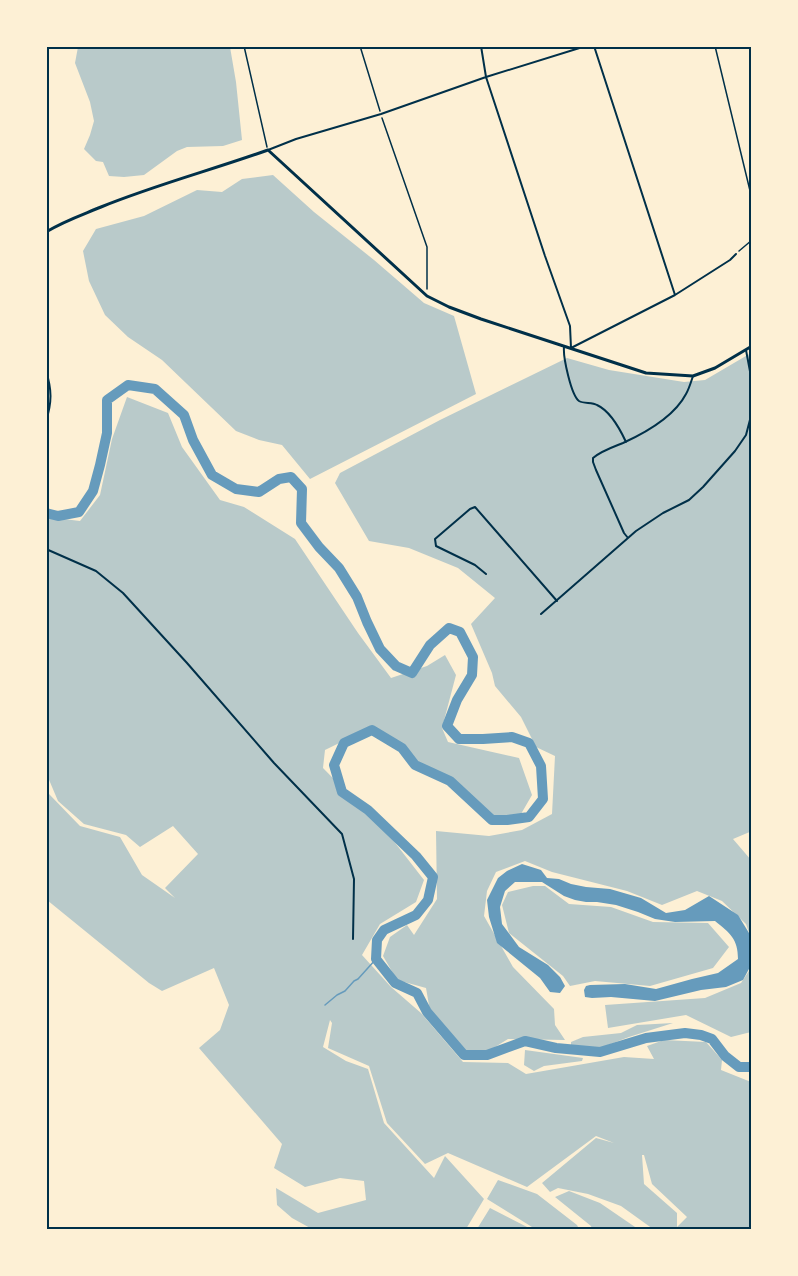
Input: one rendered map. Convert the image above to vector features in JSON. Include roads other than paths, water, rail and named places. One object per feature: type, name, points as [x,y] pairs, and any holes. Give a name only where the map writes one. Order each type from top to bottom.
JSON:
[{"type":"street","points":[[481,46],[486,77],[570,326],[571,348]]},
{"type":"street","points":[[46,232],[116,201],[296,139],[381,114],[486,77],[585,46]]},
{"type":"street","points":[[594,46],[675,295]]},
{"type":"street","points":[[268,150],[427,296],[450,307],[646,373],[693,376],[715,368],[752,346]]},
{"type":"street","points":[[571,348],[675,295],[736,254]]},
{"type":"street","points":[[564,347],[563,355],[577,399],[580,402],[597,405],[608,414],[626,442]]},
{"type":"street","points":[[746,350],[752,382]]},
{"type":"street","points":[[46,371],[51,393],[51,406],[46,421]]},
{"type":"street","points":[[628,538],[593,458],[649,429],[671,413],[686,395],[693,376]]},
{"type":"street","points":[[541,614],[628,538],[650,521],[689,500],[703,487],[746,435],[752,412]]},
{"type":"street","points":[[746,435],[752,435]]},
{"type":"street","points":[[486,574],[436,546],[435,542],[435,538],[475,507],[556,601]]},
{"type":"street","points":[[46,549],[96,571],[123,593],[274,764],[342,834],[354,879],[353,939]]},
{"type":"water","points":[[522,864],[541,870],[547,878],[586,887],[610,889],[641,898],[666,913],[685,910],[709,896],[738,915],[749,933],[750,967],[743,980],[726,987],[701,990],[655,1001],[585,997],[584,990],[590,985],[625,984],[656,989],[718,973],[738,959],[737,946],[729,933],[715,921],[675,922],[655,919],[616,905],[575,900],[542,882],[515,882],[505,891],[500,907],[502,924],[519,947],[548,965],[560,977],[565,986],[560,993],[550,992],[540,978],[497,943],[489,917],[487,900],[498,878]]},
{"type":"waterway","points":[[46,513],[58,516],[79,512],[93,491],[107,433],[107,400],[128,385],[155,389],[184,415],[193,440],[212,475],[236,489],[259,492],[279,479],[291,477],[302,489],[301,523],[339,568],[357,597],[380,649],[396,666],[412,673],[430,645],[449,628],[460,632],[473,657],[472,675],[457,700],[447,726],[459,739],[512,737],[529,743],[541,766],[543,799],[529,817],[492,820],[450,781],[415,765],[402,748],[372,730],[344,743],[334,765],[342,792],[368,810],[416,856],[433,877],[428,900],[416,915],[384,930],[377,940],[376,959],[395,983],[417,993],[427,1012],[464,1055],[487,1055],[525,1041],[556,1048],[600,1052],[646,1038],[685,1033],[712,1039],[725,1056],[739,1067],[752,1067]]},
{"type":"waterway","points":[[325,1005],[345,991],[376,959]]}]
